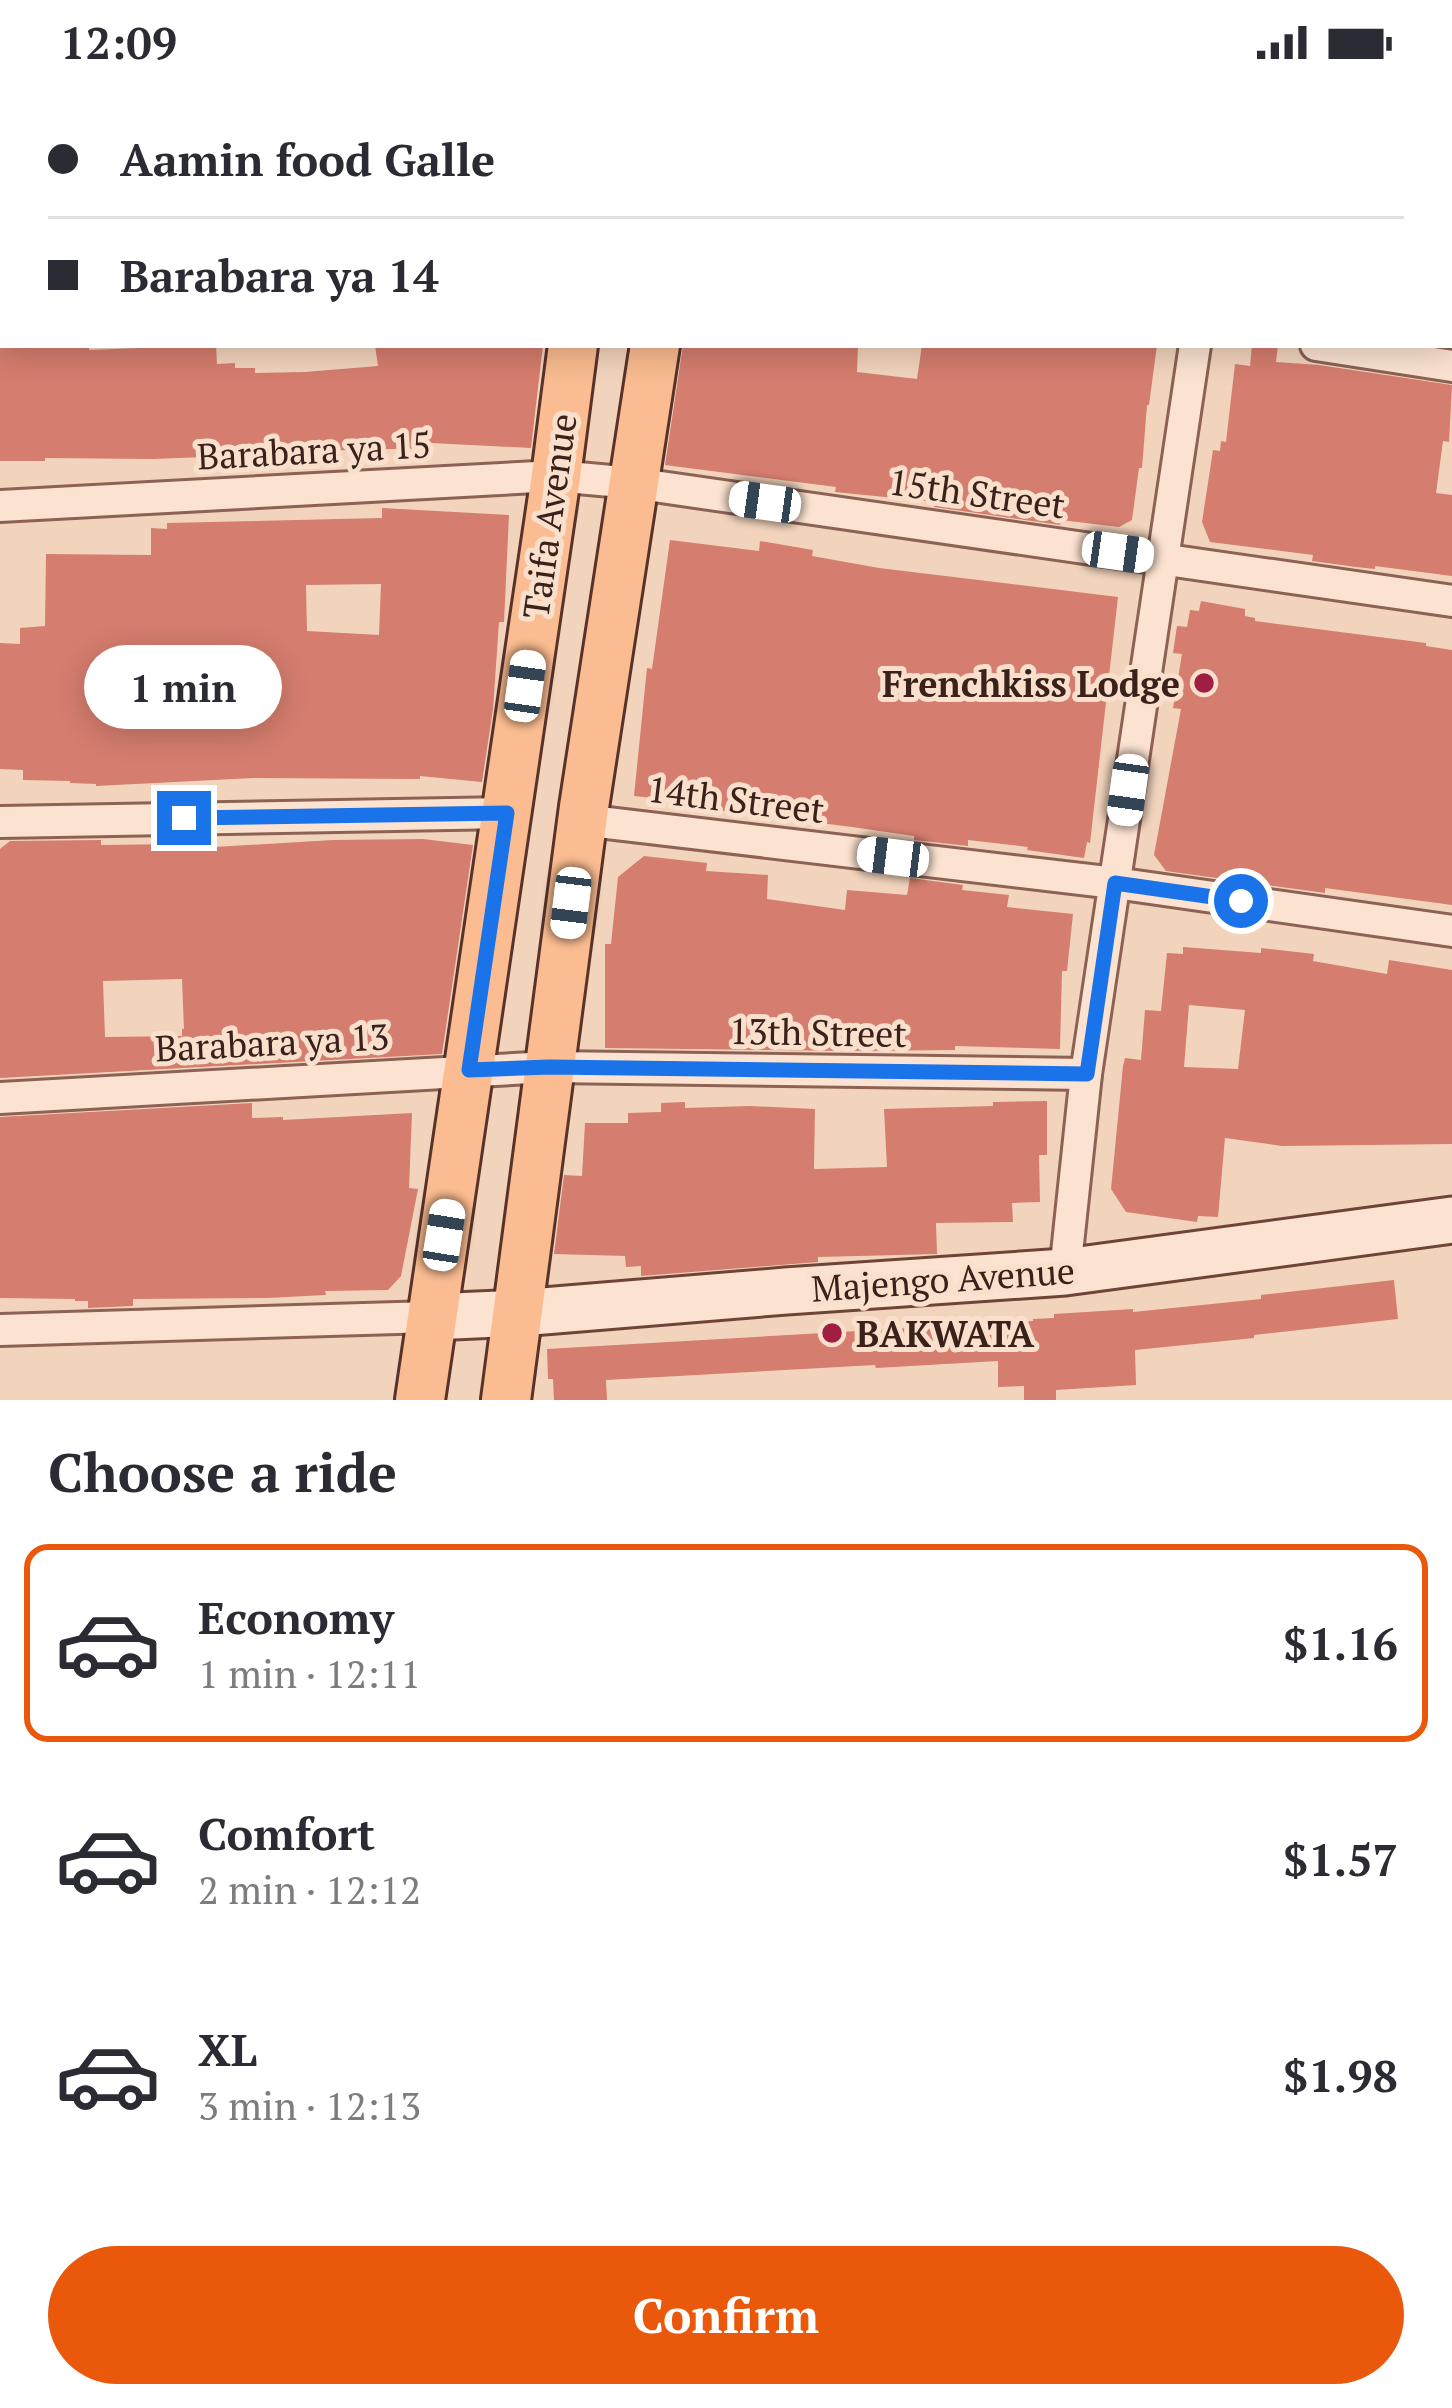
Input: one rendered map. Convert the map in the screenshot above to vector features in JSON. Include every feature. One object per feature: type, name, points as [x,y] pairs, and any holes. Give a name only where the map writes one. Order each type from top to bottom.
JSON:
[{"type":"main road","name":"Taifa Avenue","points":[[420,1400],[572,348]]},
{"type":"main road","points":[[506,1400],[582,820],[655,348]]},
{"type":"street","points":[[1065,1272],[1087,1074],[1195,348]]},
{"type":"street","points":[[1335,348],[1452,366]]},
{"type":"street","name":"Barabara ya 15","points":[[0,506],[556,476],[633,483]]},
{"type":"street","name":"15th Street","points":[[633,483],[1452,601]]},
{"type":"street","points":[[0,822],[507,813]]},
{"type":"street","name":"14th Street","points":[[582,820],[1115,883],[1452,931]]},
{"type":"street","name":"Barabara ya 13","points":[[0,1098],[549,1067]]},
{"type":"street","name":"13th Street","points":[[549,1067],[1087,1074]]},
{"type":"street","name":"Majengo Avenue","points":[[431,1317],[1065,1272],[1452,1220]]},
{"type":"street","points":[[0,1330],[431,1317]]},
{"type":"building","points":[[0,348],[216,348],[217,364],[235,363],[235,368],[255,368],[255,373],[378,366],[375,348],[543,348],[531,448],[431,443],[432,448],[311,451],[311,456],[0,461]]},
{"type":"building","points":[[683,348],[858,348],[857,372],[917,379],[922,348],[1157,348],[1132,520],[1119,527],[1061,520],[1060,525],[934,507],[935,502],[835,492],[836,487],[665,465]]},
{"type":"building","points":[[1252,348],[1278,348],[1276,362],[1452,385],[1449,442],[1443,441],[1436,493],[1452,495],[1452,576],[1312,561],[1313,555],[1210,542],[1202,522],[1213,450],[1220,451],[1221,441],[1226,442],[1235,364],[1250,366]]},
{"type":"building","points":[[382,508],[509,515],[504,622],[499,622],[482,782],[420,776],[96,786],[23,780],[23,770],[0,769],[0,643],[20,644],[20,628],[45,626],[46,554],[151,555],[151,528],[167,529],[167,523],[382,518]],"holes":[[[381,584],[379,635],[307,631],[306,585]]]},
{"type":"building","points":[[670,540],[759,551],[760,541],[879,568],[1118,597],[1090,843],[1084,858],[1028,847],[914,840],[914,836],[852,827],[671,807],[672,800],[634,796],[647,668],[652,669]]},
{"type":"building","points":[[1201,601],[1245,609],[1245,616],[1255,621],[1452,650],[1452,905],[1166,871],[1154,855],[1181,709],[1173,708],[1182,654],[1173,653],[1177,626],[1187,627],[1190,610],[1199,611]]},
{"type":"building","points":[[423,839],[473,845],[442,1054],[0,1078],[0,849],[10,841],[101,840],[101,845],[180,844],[180,849]],"holes":[[[182,979],[182,1036],[105,1037],[103,981]]]},
{"type":"building","points":[[644,856],[707,863],[706,871],[768,875],[767,899],[845,910],[847,890],[907,895],[910,878],[1009,895],[1007,907],[1073,914],[1067,971],[1062,971],[1060,1049],[605,1048],[605,944],[611,944],[618,877]]},
{"type":"building","points":[[1183,947],[1261,953],[1261,948],[1314,954],[1313,961],[1387,974],[1389,960],[1452,970],[1452,1144],[1282,1146],[1225,1138],[1218,1217],[1198,1216],[1197,1222],[1126,1212],[1111,1189],[1123,1066],[1125,1058],[1141,1060],[1145,1010],[1161,1011],[1167,953],[1183,954]],"holes":[[[1189,1005],[1245,1010],[1238,1069],[1184,1067]]]},
{"type":"building","points":[[1047,1101],[1047,1155],[1039,1155],[1040,1202],[1012,1203],[1013,1222],[936,1223],[937,1254],[818,1257],[818,1262],[641,1276],[641,1266],[626,1267],[625,1256],[554,1254],[564,1175],[582,1176],[585,1123],[628,1123],[628,1113],[661,1112],[661,1103],[685,1102],[685,1108],[815,1109],[814,1169],[887,1167],[884,1109]]},
{"type":"building","points":[[252,1103],[252,1118],[283,1120],[412,1113],[409,1188],[418,1189],[401,1276],[388,1290],[267,1298],[133,1299],[133,1306],[88,1308],[88,1301],[75,1299],[0,1298],[0,1117]]},
{"type":"building","points":[[1394,1280],[1398,1319],[1135,1350],[1136,1385],[1056,1390],[1056,1400],[1024,1400],[1024,1386],[998,1387],[998,1361],[606,1380],[607,1400],[554,1400],[553,1379],[548,1379],[547,1349],[1033,1321],[1054,1318],[1054,1314],[1133,1312]]},
{"type":"place","name":"Frenchkiss Lodge","points":[[1204,683]]},
{"type":"place","name":"BAKWATA","points":[[832,1333]]},
{"type":"route","points":[[184,818],[507,813],[469,1070],[1087,1074],[1115,883],[1241,901]]}]
